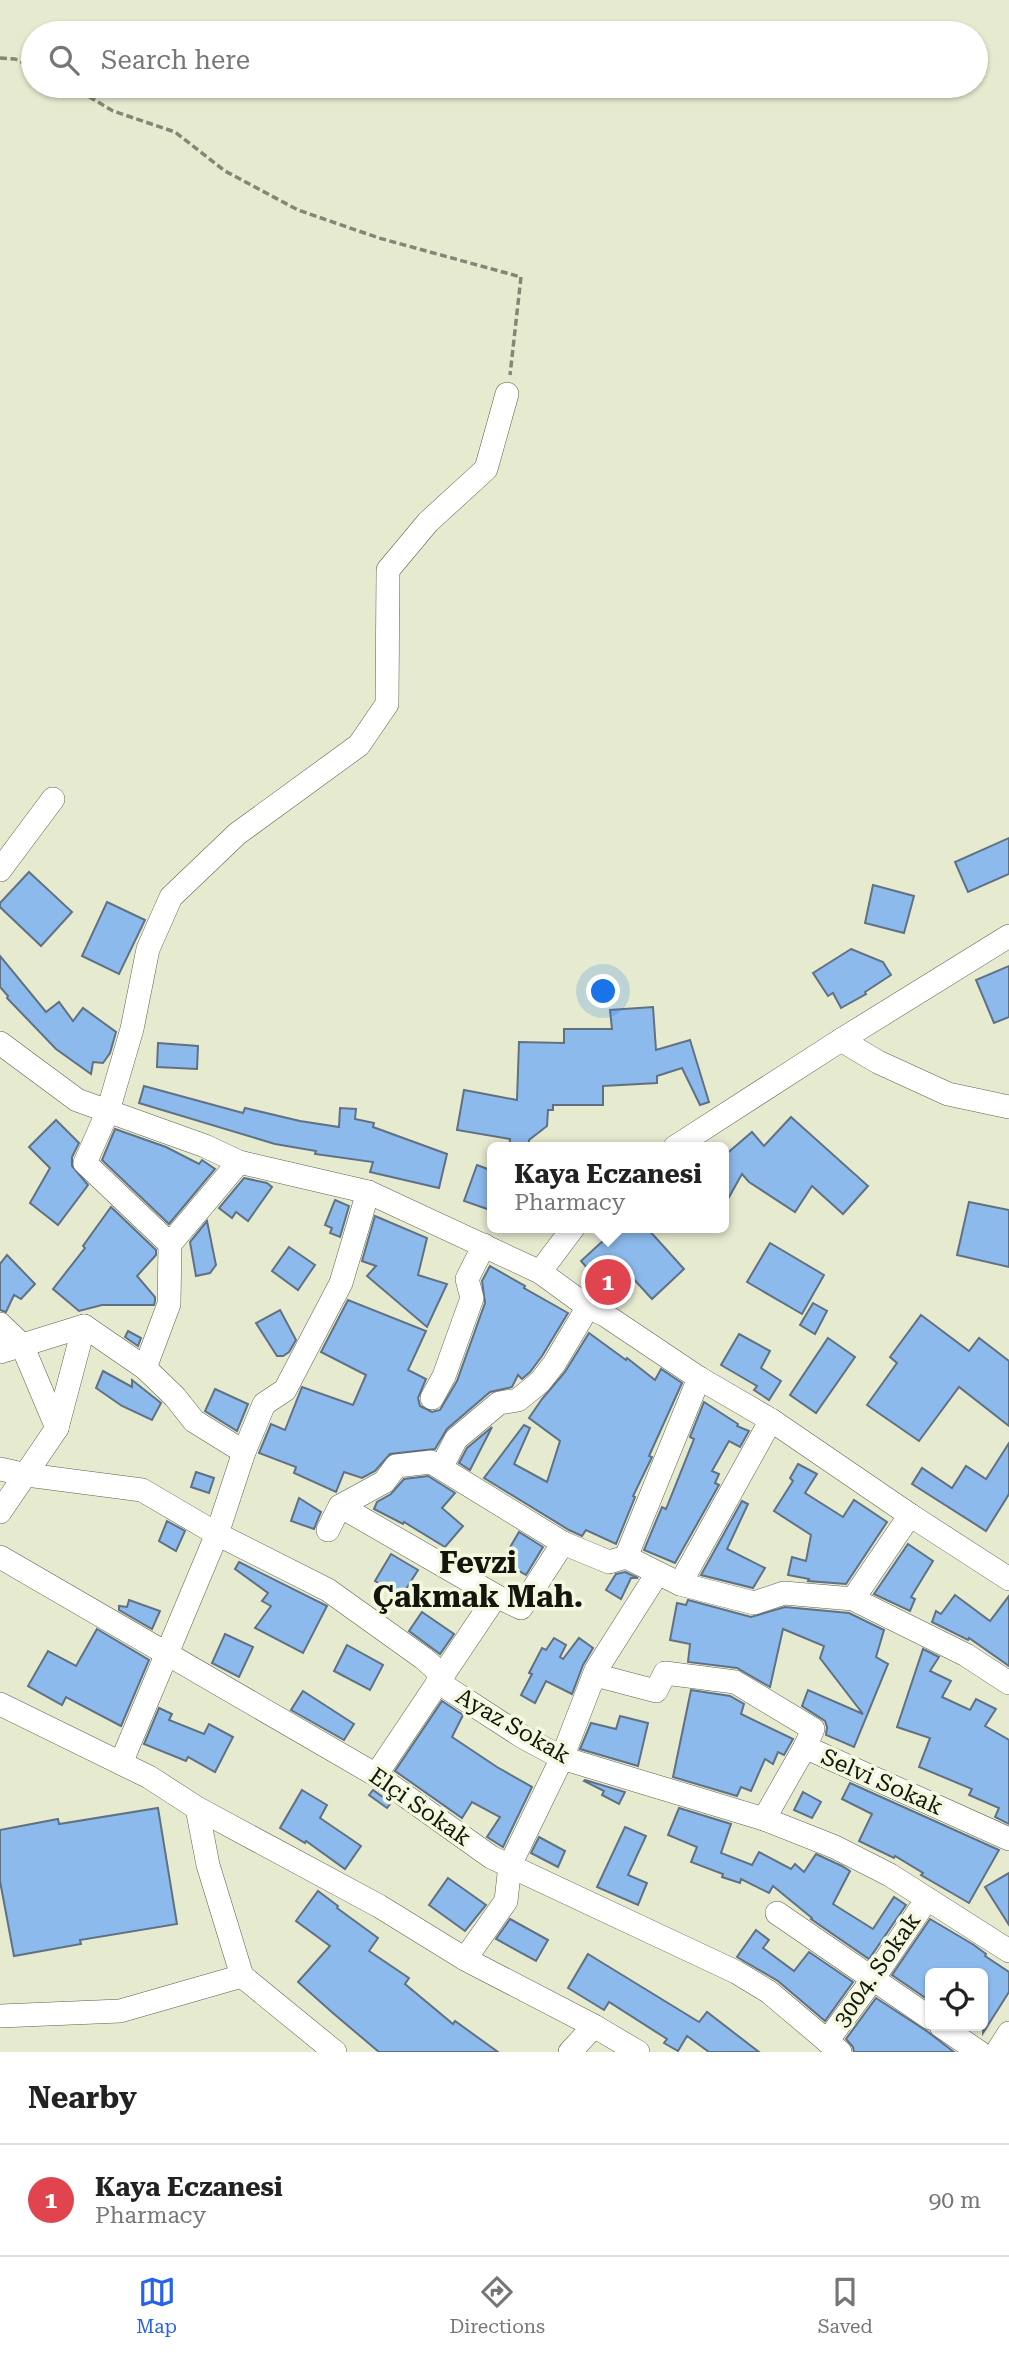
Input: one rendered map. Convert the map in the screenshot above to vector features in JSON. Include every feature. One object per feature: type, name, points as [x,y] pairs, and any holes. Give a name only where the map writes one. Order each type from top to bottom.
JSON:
[{"type":"street","points":[[170,1244],[85,1163],[107,1111],[132,1029],[148,950],[171,897],[237,834],[359,746],[387,704],[388,570],[428,522],[486,469],[507,394]]},
{"type":"street","points":[[0,870],[53,799]]},
{"type":"street","points":[[683,1142],[1009,936]]},
{"type":"street","points":[[841,1040],[878,1062],[948,1094],[1009,1107]]},
{"type":"street","points":[[0,1042],[77,1100],[205,1146],[239,1162],[368,1192],[540,1272],[588,1307],[605,1315],[698,1378],[771,1420],[910,1515],[1006,1569]]},
{"type":"street","points":[[145,1368],[169,1304],[170,1244],[239,1162]]},
{"type":"street","points":[[121,1763],[217,1534],[244,1452],[264,1404],[285,1390],[341,1283],[368,1192]]},
{"type":"street","points":[[540,1272],[569,1233]]},
{"type":"street","points":[[432,1398],[444,1376],[472,1298],[467,1279],[484,1245]]},
{"type":"street","points":[[441,1468],[456,1439],[499,1403],[518,1400],[540,1382],[588,1307]]},
{"type":"street","points":[[0,1324],[22,1345],[57,1428]]},
{"type":"street","points":[[84,1326],[145,1368],[175,1397],[194,1421],[244,1452]]},
{"type":"street","points":[[0,1352],[84,1326]]},
{"type":"street","points":[[0,1512],[57,1428],[84,1326]]},
{"type":"street","points":[[626,1557],[698,1378]]},
{"type":"street","points":[[680,1584],[771,1420]]},
{"type":"street","points":[[328,1531],[340,1506],[384,1482],[396,1466],[431,1462],[563,1543],[610,1562],[626,1557],[680,1584],[754,1603],[784,1593],[853,1600],[966,1655],[1009,1683]]},
{"type":"street","name":"Ayaz Sokak","points":[[0,1469],[142,1490],[217,1534],[328,1590],[423,1658],[438,1671],[438,1682],[523,1737],[562,1758],[764,1819],[835,1847],[890,1875],[1009,1951]]},
{"type":"street","points":[[340,1506],[521,1608],[563,1543]]},
{"type":"street","points":[[853,1600],[910,1515]]},
{"type":"street","name":"Elçi Sokak","points":[[0,1557],[376,1775],[491,1857],[736,1972],[769,1992],[825,2046]]},
{"type":"street","points":[[465,1959],[506,1901],[510,1865],[562,1758],[595,1675],[657,1574]]},
{"type":"street","points":[[376,1775],[496,1596]]},
{"type":"street","name":"Selvi Sokak","points":[[595,1675],[656,1690],[665,1674],[735,1682],[813,1729],[805,1747],[1009,1839]]},
{"type":"street","points":[[0,1704],[149,1777],[197,1808],[379,1906],[465,1959],[638,2052]]},
{"type":"street","points":[[764,1819],[805,1747]]},
{"type":"street","points":[[197,1808],[208,1865],[242,1976],[335,2052]]},
{"type":"street","name":"3004. Sokak","points":[[825,2046],[927,1899]]},
{"type":"street","points":[[777,1913],[925,2015]]},
{"type":"street","points":[[0,2016],[120,2011],[242,1976]]},
{"type":"street","points":[[570,2052],[594,2026]]},
{"type":"street","points":[[948,2031],[979,2052]]},
{"type":"street","points":[[997,2052],[1009,2033]]},
{"type":"path","points":[[0,58],[21,62]]},
{"type":"path","points":[[92,98],[113,110],[175,132],[225,171],[298,210],[379,238],[520,277],[507,394]]},
{"type":"building","points":[[1009,838],[1009,874],[968,892],[955,862]]},
{"type":"building","points":[[29,872],[72,912],[41,946],[0,907],[0,903]]},
{"type":"building","points":[[873,885],[914,896],[904,933],[865,923]]},
{"type":"building","points":[[107,902],[145,920],[119,974],[82,956]]},
{"type":"building","points":[[851,949],[883,962],[891,975],[841,1008],[833,993],[828,996],[813,973]]},
{"type":"building","points":[[0,956],[46,1012],[59,1002],[73,1021],[83,1008],[116,1032],[110,1053],[103,1063],[93,1062],[91,1074],[56,1049],[7,998],[0,987]]},
{"type":"building","points":[[1009,966],[1009,1017],[994,1023],[976,980]]},
{"type":"building","points":[[653,1007],[656,1050],[690,1040],[709,1102],[700,1105],[682,1068],[657,1076],[657,1083],[603,1086],[603,1105],[553,1105],[553,1110],[548,1110],[547,1126],[529,1142],[510,1142],[510,1139],[457,1130],[464,1090],[517,1100],[519,1042],[564,1043],[564,1029],[612,1029],[610,1010]]},
{"type":"building","points":[[158,1043],[198,1046],[197,1069],[157,1067]]},
{"type":"building","points":[[144,1086],[243,1113],[245,1108],[339,1127],[340,1108],[356,1109],[355,1119],[374,1123],[373,1127],[447,1154],[439,1188],[370,1172],[373,1162],[315,1154],[316,1151],[275,1144],[139,1103]]},
{"type":"building","points":[[791,1117],[868,1186],[843,1214],[812,1186],[795,1212],[749,1182],[742,1174],[729,1197],[729,1152],[752,1132],[764,1146]]},
{"type":"building","points":[[56,1120],[79,1143],[72,1157],[72,1166],[88,1185],[58,1225],[30,1203],[50,1168],[29,1147]]},
{"type":"building","points":[[115,1129],[166,1147],[199,1164],[202,1160],[215,1169],[169,1224],[102,1160]]},
{"type":"building","points":[[477,1165],[487,1169],[487,1209],[464,1201]]},
{"type":"building","points":[[244,1178],[267,1183],[272,1187],[248,1221],[236,1212],[232,1218],[219,1208]]},
{"type":"building","points":[[335,1200],[349,1206],[340,1237],[330,1233],[332,1228],[325,1225]]},
{"type":"building","points":[[969,1202],[1009,1210],[1009,1267],[957,1255]]},
{"type":"building","points":[[111,1207],[156,1250],[156,1255],[137,1276],[155,1297],[154,1305],[102,1305],[79,1311],[53,1289],[85,1248],[83,1246]]},
{"type":"building","points":[[375,1216],[427,1238],[418,1275],[447,1284],[427,1327],[367,1276],[376,1266],[362,1261]]},
{"type":"building","points":[[207,1221],[216,1265],[210,1273],[196,1276],[190,1242]]},
{"type":"building","points":[[612,1233],[652,1233],[684,1269],[652,1299],[618,1262],[598,1280],[581,1261]]},
{"type":"building","points":[[770,1243],[824,1275],[802,1314],[747,1282]]},
{"type":"building","points":[[289,1247],[315,1265],[298,1290],[272,1271]]},
{"type":"building","points":[[7,1255],[35,1284],[21,1299],[14,1295],[6,1312],[0,1310],[0,1264]]},
{"type":"building","points":[[490,1266],[568,1313],[542,1356],[522,1379],[518,1375],[512,1387],[490,1392],[447,1429],[435,1449],[390,1454],[375,1471],[362,1478],[344,1472],[336,1492],[294,1473],[296,1467],[259,1453],[271,1424],[285,1430],[302,1387],[353,1405],[366,1375],[321,1352],[348,1300],[426,1331],[408,1370],[426,1379],[418,1398],[420,1406],[432,1412],[440,1410],[457,1381],[485,1303],[482,1281]]},
{"type":"building","points":[[813,1303],[827,1311],[815,1334],[800,1325]]},
{"type":"building","points":[[280,1310],[296,1340],[289,1352],[277,1356],[256,1323]]},
{"type":"building","points":[[921,1315],[969,1351],[979,1338],[1009,1361],[1009,1426],[959,1387],[919,1441],[867,1405],[897,1363],[890,1357]]},
{"type":"building","points":[[128,1331],[141,1338],[138,1346],[125,1337]]},
{"type":"building","points":[[589,1333],[655,1380],[661,1369],[682,1383],[649,1456],[652,1457],[633,1496],[635,1497],[616,1544],[586,1530],[582,1536],[569,1530],[484,1478],[524,1425],[530,1428],[514,1464],[547,1482],[560,1441],[529,1418],[565,1372]]},
{"type":"building","points":[[739,1334],[770,1351],[761,1368],[781,1381],[769,1400],[754,1390],[757,1386],[721,1365]]},
{"type":"building","points":[[828,1338],[855,1357],[816,1413],[790,1395]]},
{"type":"building","points":[[103,1371],[132,1387],[132,1380],[161,1403],[152,1420],[122,1406],[96,1388]]},
{"type":"building","points":[[215,1389],[248,1404],[237,1431],[205,1411]]},
{"type":"building","points":[[704,1402],[738,1424],[737,1426],[749,1431],[740,1447],[729,1441],[712,1471],[719,1474],[715,1483],[719,1485],[675,1563],[644,1550],[662,1507],[666,1509],[694,1439],[690,1437]]},
{"type":"building","points":[[492,1427],[470,1470],[459,1463],[467,1448]]},
{"type":"building","points":[[1009,1443],[1009,1494],[986,1531],[912,1484],[922,1468],[952,1488],[966,1466],[986,1479]]},
{"type":"building","points":[[798,1464],[817,1474],[805,1493],[843,1517],[854,1500],[887,1522],[846,1584],[808,1581],[809,1579],[788,1575],[792,1557],[806,1561],[811,1535],[774,1511],[793,1481],[790,1478]]},
{"type":"building","points":[[196,1472],[214,1478],[209,1493],[191,1487]]},
{"type":"building","points":[[428,1476],[455,1493],[442,1508],[463,1526],[445,1547],[404,1522],[403,1524],[374,1509],[377,1502],[391,1494],[404,1479]]},
{"type":"building","points":[[299,1498],[321,1512],[314,1529],[291,1521]]},
{"type":"building","points":[[742,1501],[748,1504],[727,1549],[765,1568],[753,1588],[701,1575]]},
{"type":"building","points":[[167,1521],[185,1531],[176,1551],[159,1541]]},
{"type":"building","points":[[519,1532],[543,1547],[526,1575],[502,1561]]},
{"type":"building","points":[[908,1544],[933,1561],[911,1597],[915,1599],[910,1611],[874,1594]]},
{"type":"building","points":[[391,1554],[418,1570],[401,1597],[375,1581]]},
{"type":"building","points":[[239,1562],[327,1606],[303,1653],[255,1628],[271,1606],[262,1601],[268,1593],[235,1569]]},
{"type":"building","points":[[625,1572],[638,1578],[631,1578],[621,1599],[606,1590],[616,1574]]},
{"type":"building","points":[[955,1595],[990,1621],[1009,1596],[1009,1666],[969,1638],[968,1640],[932,1622],[936,1611],[941,1614]]},
{"type":"building","points":[[129,1600],[160,1611],[152,1629],[119,1610],[119,1606],[127,1607]]},
{"type":"building","points":[[688,1600],[751,1617],[785,1607],[849,1613],[884,1630],[876,1657],[888,1664],[854,1747],[826,1735],[825,1721],[802,1706],[808,1690],[863,1714],[820,1658],[824,1646],[783,1629],[770,1687],[737,1668],[688,1662],[690,1644],[670,1640],[677,1603],[686,1605]]},
{"type":"building","points":[[422,1612],[454,1634],[440,1654],[409,1631]]},
{"type":"building","points":[[97,1629],[149,1660],[121,1726],[66,1697],[62,1705],[28,1686],[48,1651],[76,1666]]},
{"type":"building","points":[[225,1634],[253,1647],[239,1677],[212,1663]]},
{"type":"building","points":[[554,1638],[566,1645],[560,1657],[563,1659],[579,1638],[593,1648],[572,1694],[546,1681],[535,1703],[521,1695],[542,1648],[546,1650]]},
{"type":"building","points":[[347,1645],[383,1665],[370,1690],[334,1671]]},
{"type":"building","points":[[923,1649],[939,1657],[930,1671],[951,1681],[942,1697],[970,1710],[976,1699],[996,1709],[985,1726],[1009,1740],[1009,1824],[995,1817],[999,1808],[969,1795],[972,1789],[919,1767],[930,1738],[897,1727]]},
{"type":"building","points":[[691,1690],[730,1696],[744,1704],[741,1714],[793,1739],[784,1755],[778,1752],[773,1764],[765,1759],[751,1791],[741,1787],[737,1796],[673,1777]]},
{"type":"building","points":[[303,1691],[354,1724],[344,1740],[291,1710]]},
{"type":"building","points":[[442,1701],[463,1715],[452,1737],[532,1787],[503,1847],[487,1837],[500,1817],[472,1802],[462,1818],[395,1771]]},
{"type":"building","points":[[159,1708],[172,1714],[169,1720],[204,1734],[209,1724],[233,1737],[215,1772],[188,1757],[186,1761],[144,1744]]},
{"type":"building","points":[[620,1716],[648,1723],[638,1766],[580,1749],[591,1723],[616,1729]]},
{"type":"building","points":[[585,1780],[625,1792],[619,1804],[602,1795],[604,1791]]},
{"type":"building","points":[[850,1783],[999,1850],[969,1903],[895,1856],[894,1858],[859,1841],[872,1814],[842,1799]]},
{"type":"building","points":[[302,1790],[327,1805],[320,1818],[361,1846],[345,1869],[306,1841],[305,1843],[280,1828]]},
{"type":"building","points":[[373,1790],[391,1803],[387,1808],[369,1795]]},
{"type":"building","points":[[803,1792],[821,1802],[812,1818],[794,1810]]},
{"type":"building","points":[[158,1808],[177,1924],[80,1940],[81,1944],[14,1956],[0,1881],[0,1830],[58,1819],[59,1824]]},
{"type":"building","points":[[679,1808],[731,1824],[721,1853],[752,1865],[759,1852],[791,1869],[795,1864],[804,1872],[816,1854],[842,1866],[850,1871],[833,1904],[873,1929],[894,1897],[906,1905],[869,1959],[811,1919],[773,1886],[769,1893],[741,1879],[740,1883],[722,1877],[723,1874],[691,1862],[697,1847],[668,1835]]},
{"type":"building","points":[[625,1827],[646,1836],[628,1875],[647,1883],[638,1905],[597,1887]]},
{"type":"building","points":[[539,1837],[565,1851],[558,1867],[531,1853]]},
{"type":"building","points":[[1009,1873],[1009,1925],[985,1887]]},
{"type":"building","points":[[448,1878],[486,1905],[465,1931],[429,1905]]},
{"type":"building","points":[[318,1891],[378,1938],[369,1951],[409,1978],[405,1984],[453,2024],[455,2021],[498,2052],[379,2052],[298,1982],[330,1946],[296,1921]]},
{"type":"building","points":[[510,1919],[548,1940],[536,1961],[496,1939]]},
{"type":"building","points":[[930,1919],[974,1945],[1009,1972],[1009,1992],[988,2025],[988,1968],[925,1968],[925,1998],[892,1975]]},
{"type":"building","points":[[756,1930],[769,1940],[763,1948],[794,1971],[809,1952],[853,1982],[825,2021],[778,1981],[737,1957]]},
{"type":"building","points":[[588,1954],[699,2022],[707,2012],[759,2052],[709,2052],[687,2036],[678,2051],[664,2043],[667,2039],[609,2002],[604,2010],[568,1988]]},
{"type":"building","points":[[876,1998],[954,2052],[854,2052],[846,2039]]},
{"type":"place","name":"Kaya Eczanesi","points":[[608,1282]]},
{"type":"district","name":"Fevzi Çakmak Mah.","points":[[478,1579]]}]
